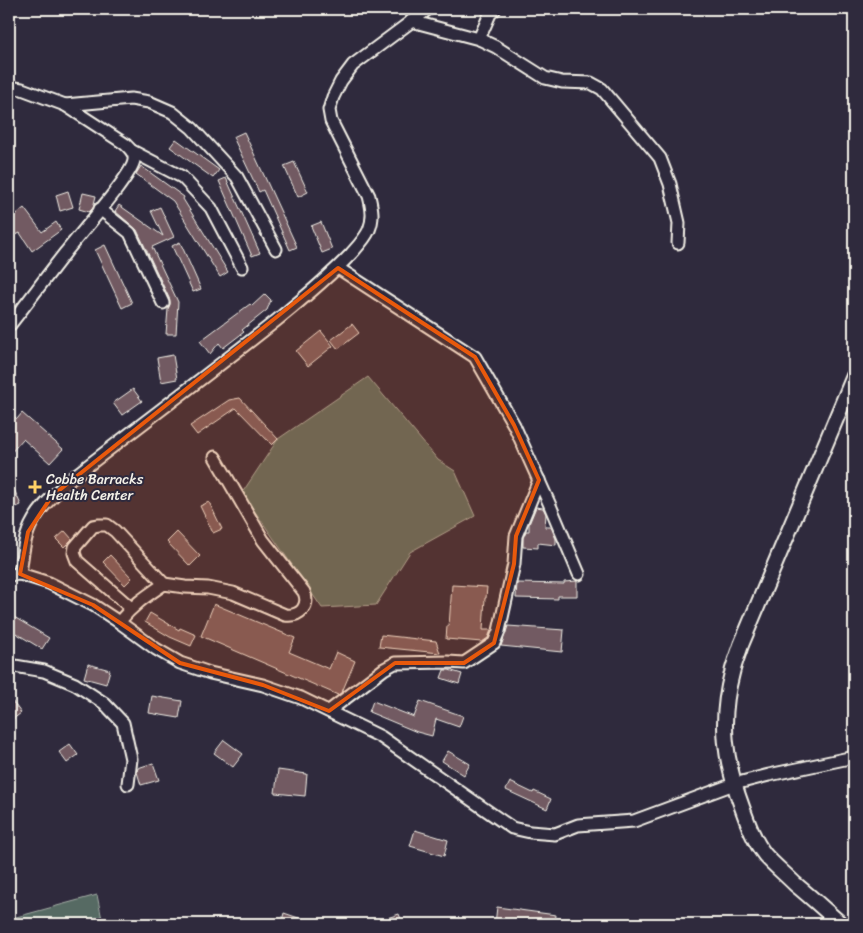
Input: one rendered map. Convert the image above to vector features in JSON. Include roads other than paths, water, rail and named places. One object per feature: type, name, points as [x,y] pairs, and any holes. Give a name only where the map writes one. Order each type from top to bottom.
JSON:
[{"type":"main road","points":[[841,924],[776,866],[756,840],[747,822],[734,784],[728,761],[725,737],[726,705],[732,673],[741,644],[854,376]]},
{"type":"street","points":[[428,9],[353,65],[341,81],[329,110],[331,120],[369,196],[373,210],[372,222],[359,245],[338,268],[310,293],[220,365],[72,478],[52,496],[36,517],[28,532],[14,574],[49,583],[93,605],[120,622],[156,649],[180,663],[210,673],[263,685],[301,698],[329,711],[381,737],[512,828],[530,832],[555,834],[578,825],[634,821],[734,784],[854,757]]},
{"type":"street","points":[[479,40],[490,14],[495,9]]},
{"type":"street","points":[[411,21],[479,40],[496,47],[545,78],[562,82],[591,83],[602,89],[660,158],[670,184],[680,223],[678,243]]},
{"type":"street","points":[[9,87],[22,89],[64,106],[125,144],[132,151],[182,177],[211,208],[242,267]]},
{"type":"street","points":[[64,106],[131,99],[149,102],[172,112],[192,128],[237,177],[276,249]]},
{"type":"street","points":[[9,326],[122,182],[132,167],[134,160],[132,151]]},
{"type":"street","points":[[100,209],[130,233],[163,303]]},
{"type":"street","points":[[338,268],[474,357],[514,425],[579,574]]},
{"type":"street","points":[[131,608],[77,561],[74,554],[76,548],[93,526],[99,524],[107,525],[115,531],[164,584],[208,588],[233,593],[285,615],[292,616],[299,613],[306,605],[307,598],[304,592],[263,540],[215,457]]},
{"type":"street","points":[[329,711],[384,669],[395,663],[464,662],[494,643],[499,631],[514,564],[516,536],[539,480]]},
{"type":"street","points":[[120,622],[140,600],[164,584]]},
{"type":"street","points":[[9,665],[52,674],[75,684],[104,703],[124,723],[131,759],[128,784]]},
{"type":"place","name":"Cobbe Barracks Health Center","points":[[35,487]]}]
